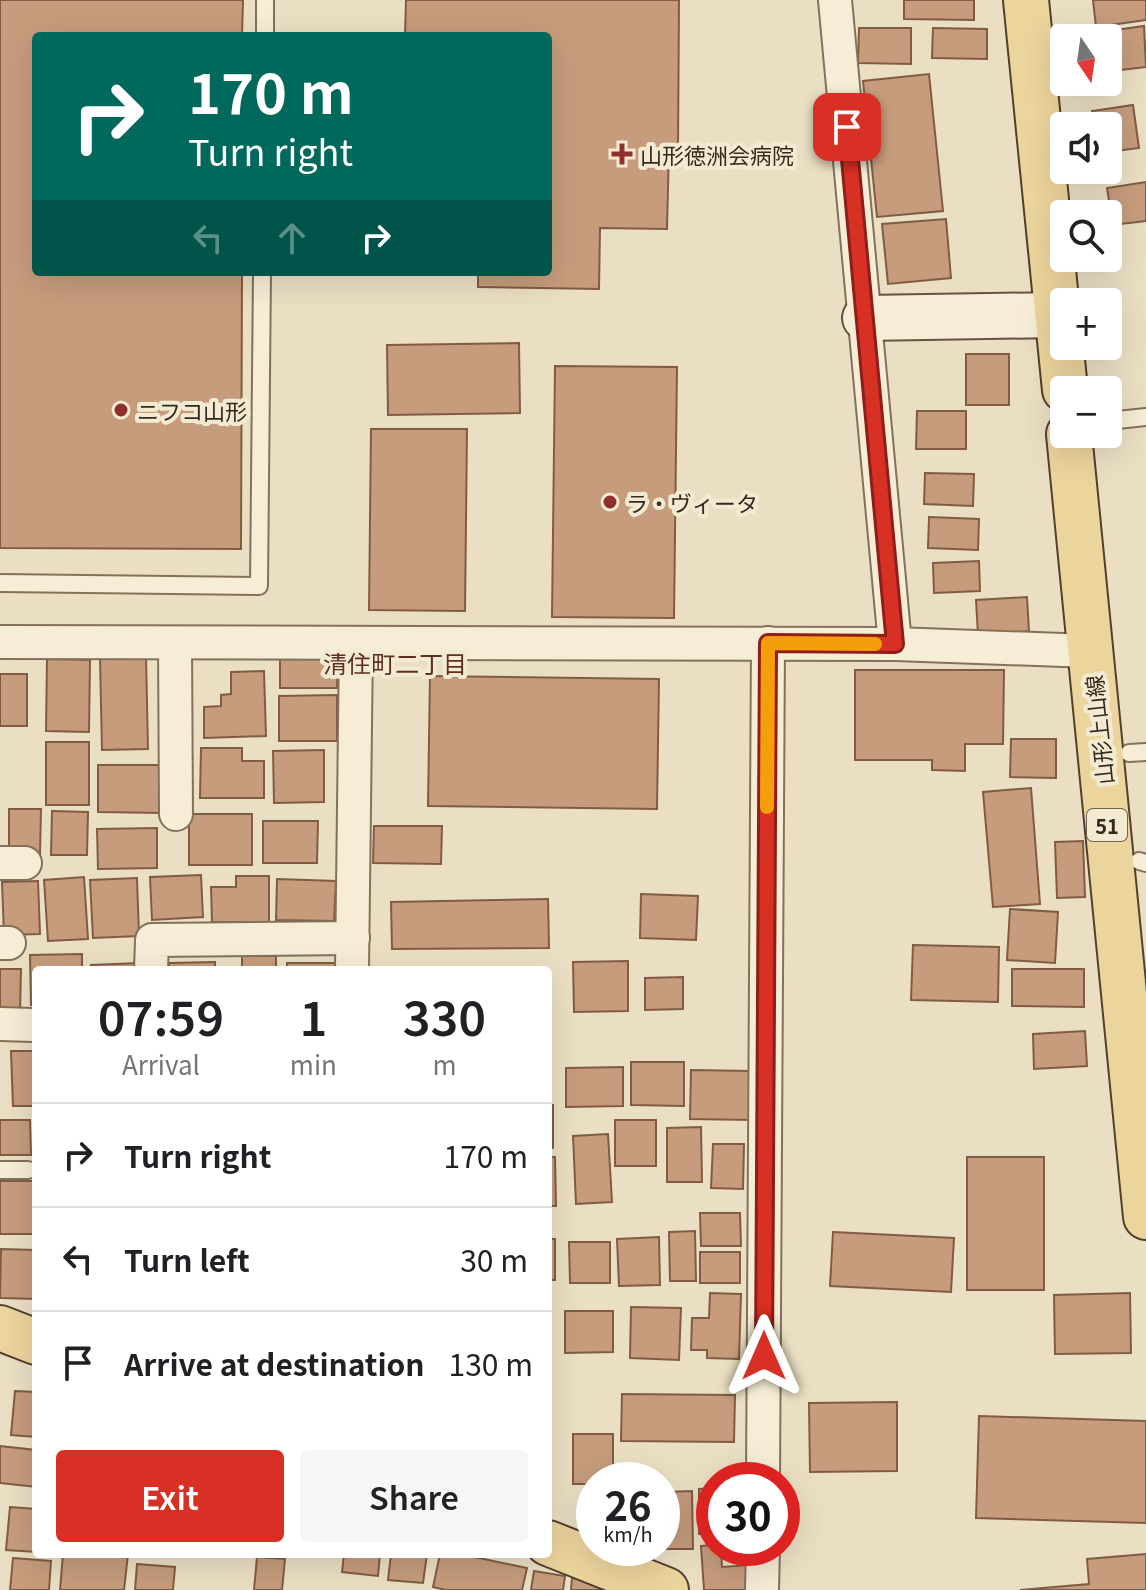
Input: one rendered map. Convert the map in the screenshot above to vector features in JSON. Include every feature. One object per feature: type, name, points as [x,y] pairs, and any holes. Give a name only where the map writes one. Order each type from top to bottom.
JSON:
[{"type":"main road","points":[[1026,0],[1069,288]]},
{"type":"main road","points":[[1055,0],[1067,112]]},
{"type":"main road","name":"山形上山線","points":[[1070,448],[1146,1217]]},
{"type":"main road","name":"山形上山線","points":[[1102,448],[1137,752],[1146,927]]},
{"type":"main road","points":[[0,1328],[32,1340]]},
{"type":"main road","points":[[552,1545],[621,1582],[666,1590]]},
{"type":"street","points":[[835,0],[895,644]]},
{"type":"street","points":[[865,318],[1050,309]]},
{"type":"street","points":[[0,642],[895,644],[1090,651]]},
{"type":"street","points":[[175,643],[176,814]]},
{"type":"street","points":[[763,1462],[768,643]]},
{"type":"street","points":[[352,966],[356,644]]},
{"type":"street","points":[[151,966],[152,940],[353,938]]},
{"type":"street","points":[[0,1024],[32,1025]]},
{"type":"street","points":[[762,1590],[763,1566]]},
{"type":"lane","points":[[265,0],[265,32]]},
{"type":"lane","points":[[0,583],[259,586],[262,276]]},
{"type":"lane","points":[[1122,420],[1146,417]]},
{"type":"lane","points":[[0,1170],[28,1170]]},
{"type":"building","name":"ニフコ山形","points":[[0,0],[243,0],[242,32],[32,32],[32,276],[242,276],[241,549],[0,548]]},
{"type":"building","points":[[406,0],[679,0],[678,150],[669,149],[667,229],[600,228],[599,289],[478,287],[478,276],[552,276],[552,32],[405,32]]},
{"type":"building","points":[[904,0],[974,0],[974,20],[904,19]]},
{"type":"building","points":[[1093,0],[1146,0],[1146,20],[1096,24]]},
{"type":"building","points":[[1144,26],[1146,67],[1122,70],[1122,29]]},
{"type":"building","points":[[859,28],[911,28],[911,64],[858,63]]},
{"type":"building","points":[[933,28],[987,29],[987,59],[932,58]]},
{"type":"building","points":[[929,74],[943,211],[877,217],[863,81]]},
{"type":"building","points":[[1133,105],[1139,148],[1122,150],[1122,112],[1092,111]]},
{"type":"building","points":[[1146,182],[1146,221],[1122,224],[1122,200],[1109,200],[1107,188]]},
{"type":"building","points":[[946,219],[951,278],[888,284],[882,224]]},
{"type":"building","points":[[519,343],[520,413],[388,415],[387,345]]},
{"type":"building","points":[[966,354],[1009,354],[1009,405],[966,405]]},
{"type":"building","points":[[555,366],[677,367],[674,618],[552,617]]},
{"type":"building","points":[[917,411],[966,411],[966,449],[916,449]]},
{"type":"building","points":[[371,429],[467,429],[465,611],[369,610]]},
{"type":"building","points":[[925,473],[974,474],[973,506],[924,504]]},
{"type":"building","points":[[929,517],[979,519],[978,550],[928,548]]},
{"type":"building","points":[[979,561],[980,591],[934,593],[933,563]]},
{"type":"building","points":[[1027,597],[1029,631],[978,635],[976,600]]},
{"type":"building","points":[[280,655],[338,655],[337,688],[280,688]]},
{"type":"building","points":[[146,656],[148,749],[102,750],[100,658]]},
{"type":"building","points":[[47,659],[90,660],[89,732],[46,731]]},
{"type":"building","points":[[855,670],[1004,670],[1003,744],[965,744],[965,771],[932,770],[932,760],[855,760]]},
{"type":"building","points":[[264,671],[266,736],[204,738],[204,707],[221,706],[221,695],[231,694],[231,672]]},
{"type":"building","points":[[0,674],[27,674],[27,726],[0,726]]},
{"type":"building","points":[[430,676],[659,679],[657,809],[428,806]]},
{"type":"building","points":[[337,695],[337,741],[279,741],[279,696]]},
{"type":"building","points":[[1011,739],[1056,739],[1056,778],[1010,777]]},
{"type":"building","points":[[46,742],[89,742],[89,805],[46,805]]},
{"type":"building","points":[[201,748],[242,748],[242,761],[264,761],[264,798],[200,798]]},
{"type":"building","points":[[324,750],[324,802],[274,803],[273,751]]},
{"type":"building","points":[[98,765],[162,765],[162,813],[98,812]]},
{"type":"building","points":[[1031,788],[1040,904],[993,907],[983,792]]},
{"type":"building","points":[[9,809],[41,809],[40,855],[9,854]]},
{"type":"building","points":[[52,811],[88,812],[87,855],[51,855]]},
{"type":"building","points":[[189,814],[252,814],[252,865],[189,865]]},
{"type":"building","points":[[263,821],[318,821],[317,863],[263,863]]},
{"type":"building","points":[[374,826],[442,826],[441,864],[373,863]]},
{"type":"building","points":[[157,828],[157,868],[98,869],[97,829]]},
{"type":"building","points":[[1083,841],[1085,897],[1057,898],[1055,842]]},
{"type":"building","points":[[201,875],[203,917],[152,920],[150,877]]},
{"type":"building","points":[[236,876],[269,876],[269,922],[212,922],[211,887],[236,887]]},
{"type":"building","points":[[84,877],[88,939],[48,941],[44,880]]},
{"type":"building","points":[[137,878],[139,936],[93,938],[90,880]]},
{"type":"building","points":[[277,879],[336,881],[334,921],[276,920]]},
{"type":"building","points":[[38,881],[40,934],[4,935],[2,882]]},
{"type":"building","points":[[641,894],[698,896],[696,940],[640,938]]},
{"type":"building","points":[[548,899],[549,948],[392,949],[391,902]]},
{"type":"building","points":[[1010,909],[1058,912],[1055,963],[1007,960]]},
{"type":"building","points":[[913,945],[999,947],[998,1002],[911,1000]]},
{"type":"building","points":[[82,954],[82,966],[32,966],[31,1005],[30,955]]},
{"type":"building","points":[[242,956],[276,956],[276,966],[242,966]]},
{"type":"building","points":[[628,961],[628,1011],[574,1012],[573,962]]},
{"type":"building","points":[[215,962],[215,966],[169,966],[169,963]]},
{"type":"building","points":[[139,963],[139,966],[91,965]]},
{"type":"building","points":[[287,963],[335,963],[335,966],[287,966]]},
{"type":"building","points":[[0,969],[21,969],[20,1013],[0,1013]]},
{"type":"building","points":[[1012,969],[1084,969],[1084,1007],[1012,1006]]},
{"type":"building","points":[[683,977],[683,1009],[645,1010],[645,978]]},
{"type":"building","points":[[1085,1031],[1087,1066],[1034,1069],[1033,1034]]},
{"type":"building","points":[[11,1051],[32,1051],[32,1106],[13,1106]]},
{"type":"building","points":[[631,1062],[684,1062],[684,1106],[631,1105]]},
{"type":"building","points":[[623,1067],[623,1106],[566,1107],[566,1068]]},
{"type":"building","points":[[691,1070],[752,1071],[752,1120],[690,1119]]},
{"type":"building","points":[[552,1105],[553,1105],[552,1148]]},
{"type":"building","points":[[0,1120],[30,1120],[31,1155],[0,1155]]},
{"type":"building","points":[[615,1120],[656,1120],[656,1166],[615,1166]]},
{"type":"building","points":[[701,1127],[702,1182],[667,1182],[667,1128]]},
{"type":"building","points":[[608,1134],[612,1202],[576,1204],[573,1136]]},
{"type":"building","points":[[713,1144],[744,1144],[743,1189],[711,1188]]},
{"type":"building","points":[[552,1157],[555,1157],[556,1206],[552,1206]]},
{"type":"building","points":[[967,1157],[1044,1157],[1044,1290],[967,1290]]},
{"type":"building","points":[[0,1181],[32,1181],[32,1234],[0,1234]]},
{"type":"building","points":[[700,1213],[740,1213],[741,1246],[701,1246]]},
{"type":"building","points":[[695,1231],[696,1281],[670,1281],[669,1232]]},
{"type":"building","points":[[833,1232],[954,1238],[951,1292],[830,1286]]},
{"type":"building","points":[[659,1237],[660,1285],[619,1286],[617,1239]]},
{"type":"building","points":[[552,1239],[555,1239],[555,1280],[552,1280]]},
{"type":"building","points":[[569,1242],[610,1242],[610,1283],[570,1283]]},
{"type":"building","points":[[1,1249],[32,1250],[32,1299],[0,1298]]},
{"type":"building","points":[[700,1252],[740,1252],[740,1283],[700,1283]]},
{"type":"building","points":[[710,1293],[741,1294],[739,1359],[707,1358],[707,1350],[691,1350],[692,1318],[709,1318]]},
{"type":"building","points":[[1130,1293],[1131,1353],[1055,1354],[1054,1295]]},
{"type":"building","points":[[631,1307],[681,1308],[679,1360],[630,1358]]},
{"type":"building","points":[[565,1311],[613,1311],[613,1352],[565,1353]]},
{"type":"building","points":[[15,1391],[32,1392],[32,1437],[11,1435]]},
{"type":"building","points":[[622,1394],[735,1395],[734,1442],[621,1441]]},
{"type":"building","points":[[897,1402],[897,1471],[810,1472],[809,1403]]},
{"type":"building","points":[[979,1416],[1146,1421],[1146,1523],[976,1518]]},
{"type":"building","points":[[573,1434],[613,1434],[613,1462],[576,1462],[576,1484],[573,1484]]},
{"type":"building","points":[[0,1446],[32,1450],[32,1487],[0,1483]]},
{"type":"building","points":[[680,1491],[692,1491],[693,1549],[680,1549]]},
{"type":"building","points":[[10,1507],[32,1509],[32,1552],[6,1550]]},
{"type":"building","points":[[1146,1554],[1146,1590],[1020,1590],[1089,1584],[1087,1559]]},
{"type":"building","points":[[13,1558],[51,1561],[49,1590],[10,1590]]},
{"type":"building","points":[[63,1558],[128,1558],[124,1590],[60,1590]]},
{"type":"building","points":[[257,1558],[285,1559],[282,1590],[254,1590]]},
{"type":"building","points":[[344,1558],[380,1558],[378,1576],[342,1572]]},
{"type":"building","points":[[391,1558],[426,1558],[423,1583],[388,1580]]},
{"type":"building","points":[[439,1558],[479,1558],[527,1568],[522,1590],[446,1590],[433,1587]]},
{"type":"building","points":[[137,1564],[175,1567],[173,1590],[135,1590]]},
{"type":"building","points":[[702,1566],[751,1566],[752,1590],[704,1590]]},
{"type":"building","points":[[534,1571],[565,1576],[563,1590],[531,1590]]},
{"type":"building","points":[[572,1578],[602,1582],[601,1590],[571,1590]]},
{"type":"slow traffic","points":[[767,807],[768,643],[875,644]]},
{"type":"place","name":"山形徳洲会病院","points":[[622,154]]},
{"type":"place","name":"ニフコ山形","points":[[121,410]]},
{"type":"place","name":"ラ・ヴィータ","points":[[610,502]]},
{"type":"district","name":"清住町二丁目","points":[[395,662]]},
{"type":"route","points":[[764,1356],[768,643],[895,644],[847,127]]}]
